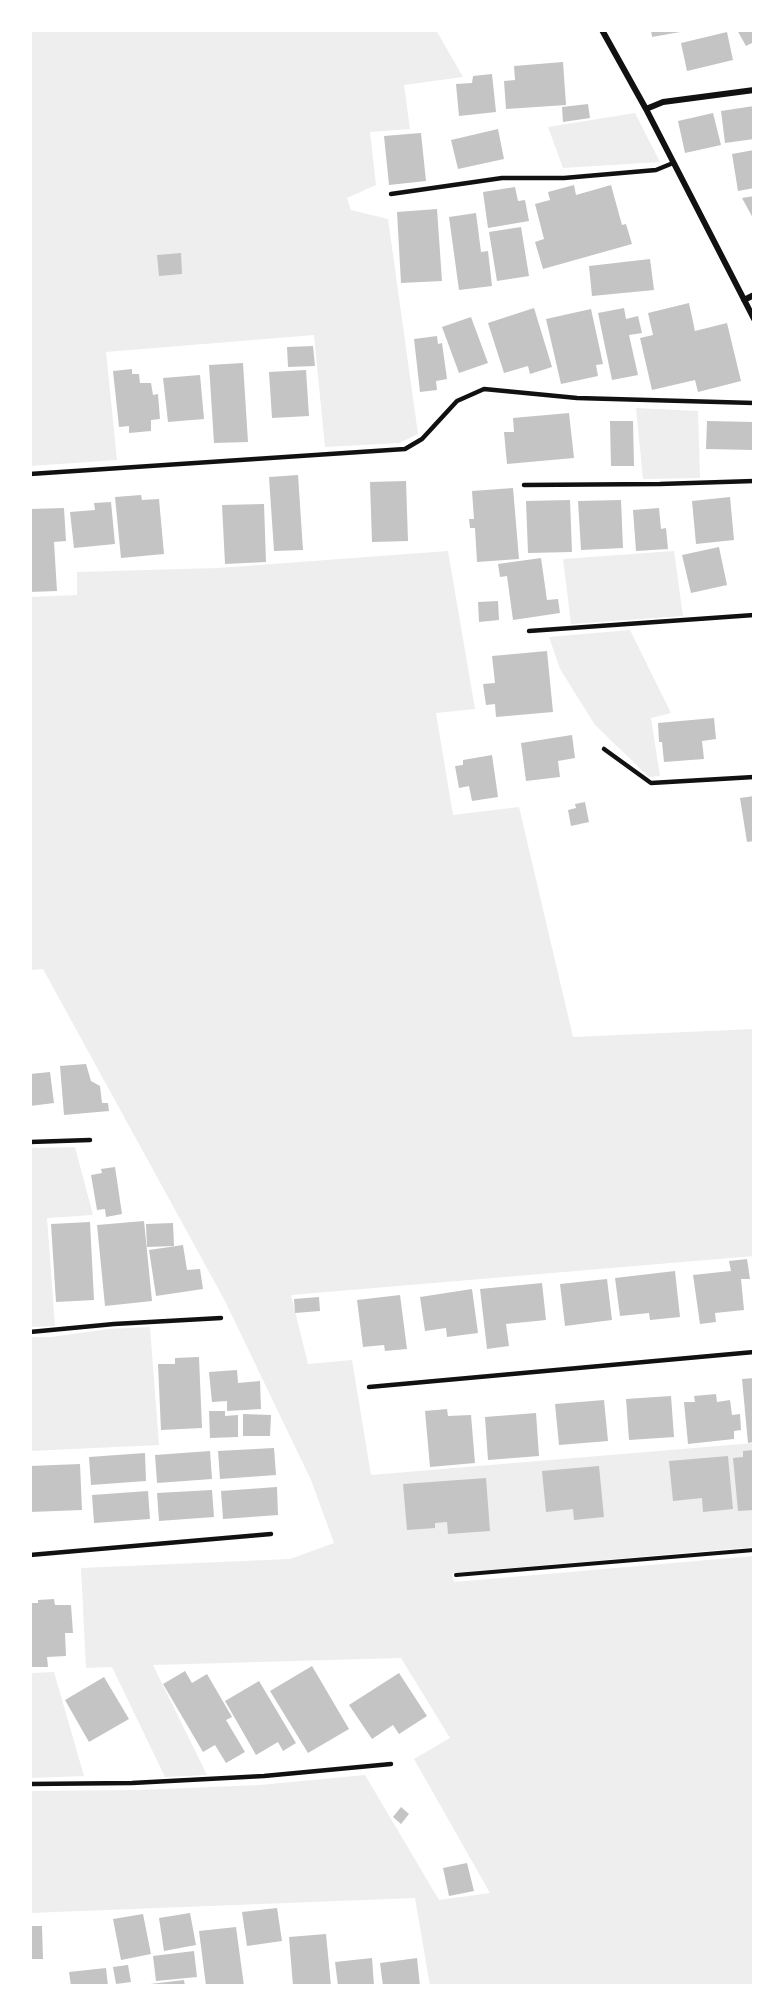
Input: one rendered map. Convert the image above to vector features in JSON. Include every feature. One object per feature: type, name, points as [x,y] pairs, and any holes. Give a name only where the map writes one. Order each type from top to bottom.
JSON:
[{"type":"street","points":[[602,30],[646,109],[754,319]]},
{"type":"street","points":[[646,109],[663,102],[754,90]]},
{"type":"street","points":[[744,300],[754,295]]},
{"type":"lane","points":[[391,194],[502,178],[564,178],[656,170],[673,163]]},
{"type":"lane","points":[[30,474],[405,449],[422,439],[457,401],[484,389],[577,398],[754,404]]},
{"type":"lane","points":[[524,485],[754,481]]},
{"type":"lane","points":[[529,631],[754,615]]},
{"type":"lane","points":[[604,749],[651,783],[754,777]]},
{"type":"lane","points":[[30,1142],[90,1140]]},
{"type":"lane","points":[[30,1332],[114,1324],[221,1318]]},
{"type":"lane","points":[[369,1388],[754,1352]]},
{"type":"lane","points":[[30,1555],[271,1534]]},
{"type":"lane","points":[[30,1784],[132,1783],[240,1778],[392,1764]]},
{"type":"path","points":[[456,1575],[754,1550]]},
{"type":"shaded area","points":[[30,30],[436,30],[463,77],[404,85],[410,129],[370,132],[376,185],[347,198],[351,210],[388,219],[418,434],[399,443],[325,447],[314,335],[106,352],[117,460],[30,466]]},
{"type":"shaded area","points":[[635,113],[660,162],[563,168],[548,127]]},
{"type":"shaded area","points":[[636,408],[698,411],[700,478],[643,479]]},
{"type":"shaded area","points":[[448,551],[475,709],[436,713],[453,815],[519,807],[573,1037],[754,1029],[754,1256],[291,1295],[308,1364],[352,1360],[371,1475],[754,1443],[754,1547],[452,1573],[454,1582],[754,1556],[754,1986],[430,1986],[415,1898],[30,1913],[30,1791],[139,1790],[260,1785],[365,1775],[439,1900],[490,1893],[414,1759],[450,1738],[401,1658],[153,1665],[207,1775],[165,1777],[112,1667],[86,1668],[81,1568],[290,1559],[334,1543],[311,1480],[225,1301],[43,969],[30,970],[30,597],[77,595],[77,572],[218,568]]},
{"type":"shaded area","points":[[674,551],[683,616],[571,624],[563,559]]},
{"type":"shaded area","points":[[630,630],[671,713],[651,718],[660,776],[649,777],[595,725],[560,669],[549,637]]},
{"type":"shaded area","points":[[75,1147],[93,1215],[47,1218],[55,1326],[30,1327],[30,1148]]},
{"type":"shaded area","points":[[150,1327],[159,1445],[30,1451],[30,1337]]},
{"type":"shaded area","points":[[54,1672],[84,1776],[30,1778],[30,1673]]},
{"type":"building","points":[[651,30],[686,30],[686,31],[652,37]]},
{"type":"building","points":[[737,30],[754,30],[754,42],[746,46]]},
{"type":"building","points":[[727,32],[733,60],[687,71],[681,43]]},
{"type":"building","points":[[563,62],[566,105],[506,109],[504,81],[515,80],[514,66]]},
{"type":"building","points":[[492,74],[496,112],[459,116],[456,84],[472,83],[473,76]]},
{"type":"building","points":[[588,104],[590,118],[563,122],[562,107]]},
{"type":"building","points":[[754,106],[754,139],[725,143],[721,111]]},
{"type":"building","points":[[713,113],[721,145],[685,153],[678,121]]},
{"type":"building","points":[[498,129],[504,159],[458,169],[451,140]]},
{"type":"building","points":[[421,133],[426,181],[389,185],[384,136]]},
{"type":"building","points":[[754,150],[754,188],[738,191],[732,154]]},
{"type":"building","points":[[574,185],[576,195],[611,185],[622,225],[626,224],[632,244],[543,269],[535,242],[544,239],[535,204],[550,200],[548,192]]},
{"type":"building","points":[[515,187],[518,201],[525,200],[529,221],[488,228],[483,192]]},
{"type":"building","points":[[754,196],[754,220],[742,198]]},
{"type":"building","points":[[437,209],[442,281],[401,283],[397,212]]},
{"type":"building","points":[[476,213],[481,252],[488,251],[492,286],[459,290],[449,217]]},
{"type":"building","points":[[521,227],[529,276],[497,281],[489,232]]},
{"type":"building","points":[[181,253],[182,274],[159,276],[157,255]]},
{"type":"building","points":[[650,259],[654,290],[592,296],[589,266]]},
{"type":"building","points":[[689,303],[695,331],[727,323],[741,381],[698,392],[695,380],[652,390],[640,338],[653,335],[648,313]]},
{"type":"building","points":[[534,308],[552,367],[530,374],[528,366],[504,373],[488,323]]},
{"type":"building","points":[[624,308],[626,319],[638,316],[642,333],[629,335],[638,375],[612,380],[598,313]]},
{"type":"building","points":[[591,309],[603,364],[596,365],[598,376],[561,384],[546,319]]},
{"type":"building","points":[[471,317],[488,363],[459,373],[442,327]]},
{"type":"building","points":[[437,336],[438,344],[442,343],[447,379],[436,381],[437,390],[420,392],[414,339]]},
{"type":"building","points":[[313,346],[315,366],[288,367],[287,347]]},
{"type":"building","points":[[243,363],[248,442],[214,443],[209,365]]},
{"type":"building","points":[[132,369],[132,374],[139,374],[140,383],[151,383],[153,395],[158,394],[160,419],[151,420],[151,431],[129,433],[129,426],[119,427],[113,371]]},
{"type":"building","points":[[306,370],[309,416],[272,418],[269,372]]},
{"type":"building","points":[[200,375],[204,419],[168,422],[163,378]]},
{"type":"building","points":[[569,413],[574,458],[507,464],[504,432],[514,432],[513,418]]},
{"type":"building","points":[[610,421],[633,421],[634,466],[611,466]]},
{"type":"building","points":[[707,421],[754,422],[754,450],[706,449]]},
{"type":"building","points":[[298,475],[303,550],[274,551],[269,477]]},
{"type":"building","points":[[406,481],[408,541],[372,542],[370,482]]},
{"type":"building","points":[[513,488],[519,559],[477,562],[475,528],[470,528],[469,519],[474,519],[472,491]]},
{"type":"building","points":[[141,495],[142,500],[159,499],[164,554],[121,558],[115,497]]},
{"type":"building","points":[[730,497],[734,540],[696,544],[692,501]]},
{"type":"building","points":[[570,500],[572,552],[528,553],[526,501]]},
{"type":"building","points":[[621,500],[623,548],[581,550],[578,501]]},
{"type":"building","points":[[111,502],[115,544],[74,548],[70,512],[95,510],[94,503]]},
{"type":"building","points":[[264,504],[266,562],[225,564],[222,505]]},
{"type":"building","points":[[64,508],[66,541],[54,542],[57,591],[30,592],[30,509]]},
{"type":"building","points":[[659,508],[661,529],[666,528],[668,549],[636,551],[633,510]]},
{"type":"building","points":[[719,547],[727,585],[691,593],[682,555]]},
{"type":"building","points":[[541,558],[547,600],[558,599],[560,613],[513,620],[507,576],[500,577],[498,564]]},
{"type":"building","points":[[498,601],[499,620],[479,622],[478,602]]},
{"type":"building","points":[[547,651],[553,712],[496,717],[495,704],[486,705],[483,684],[495,683],[492,656]]},
{"type":"building","points":[[714,718],[716,739],[702,741],[704,759],[664,762],[662,742],[659,742],[658,723]]},
{"type":"building","points":[[572,735],[575,758],[558,761],[560,777],[526,781],[521,743]]},
{"type":"building","points":[[492,755],[498,797],[472,801],[469,786],[459,788],[455,766],[463,765],[463,760]]},
{"type":"building","points":[[754,796],[754,841],[747,842],[740,798]]},
{"type":"building","points":[[585,802],[589,822],[571,826],[568,810],[576,808],[575,804]]},
{"type":"building","points":[[86,1064],[91,1081],[100,1086],[102,1103],[108,1103],[109,1111],[64,1115],[60,1066]]},
{"type":"building","points":[[50,1072],[54,1103],[30,1106],[30,1074]]},
{"type":"building","points":[[115,1167],[122,1214],[106,1217],[105,1209],[97,1210],[91,1175],[102,1173],[101,1169]]},
{"type":"building","points":[[144,1221],[152,1301],[105,1306],[97,1225]]},
{"type":"building","points":[[90,1222],[94,1300],[56,1302],[51,1224]]},
{"type":"building","points":[[173,1223],[174,1246],[147,1247],[146,1224]]},
{"type":"building","points":[[183,1245],[187,1270],[200,1269],[203,1289],[156,1296],[149,1250]]},
{"type":"building","points":[[747,1259],[750,1279],[741,1279],[744,1310],[715,1313],[716,1322],[700,1324],[693,1275],[731,1271],[729,1261]]},
{"type":"building","points":[[675,1271],[680,1317],[650,1320],[649,1313],[620,1316],[615,1278]]},
{"type":"building","points":[[607,1279],[612,1320],[565,1326],[560,1284]]},
{"type":"building","points":[[542,1283],[546,1320],[506,1324],[509,1346],[487,1349],[480,1289]]},
{"type":"building","points":[[472,1289],[478,1333],[447,1337],[446,1328],[425,1331],[420,1297]]},
{"type":"building","points":[[400,1295],[407,1349],[385,1351],[384,1345],[363,1347],[357,1300]]},
{"type":"building","points":[[319,1297],[320,1311],[295,1313],[294,1299]]},
{"type":"building","points":[[199,1357],[202,1428],[161,1430],[158,1364],[175,1364],[175,1358]]},
{"type":"building","points":[[237,1370],[238,1383],[260,1381],[261,1409],[227,1411],[227,1401],[212,1402],[209,1372]]},
{"type":"building","points":[[754,1378],[754,1442],[748,1443],[742,1379]]},
{"type":"building","points":[[716,1394],[717,1402],[730,1400],[732,1415],[740,1414],[741,1430],[734,1431],[734,1439],[688,1444],[684,1402],[695,1402],[694,1396]]},
{"type":"building","points":[[671,1396],[674,1437],[629,1440],[626,1399]]},
{"type":"building","points":[[604,1400],[608,1441],[559,1445],[555,1404]]},
{"type":"building","points":[[447,1409],[448,1416],[471,1415],[475,1463],[430,1467],[425,1411]]},
{"type":"building","points":[[209,1411],[225,1411],[225,1416],[238,1415],[238,1437],[210,1438]]},
{"type":"building","points":[[536,1413],[539,1456],[488,1460],[485,1417]]},
{"type":"building","points":[[243,1414],[271,1415],[270,1436],[243,1436]]},
{"type":"building","points":[[274,1448],[276,1475],[220,1479],[218,1451]]},
{"type":"building","points":[[754,1450],[754,1510],[738,1511],[733,1458],[743,1457],[743,1451]]},
{"type":"building","points":[[210,1451],[212,1479],[157,1483],[155,1455]]},
{"type":"building","points":[[145,1453],[146,1481],[91,1485],[89,1457]]},
{"type":"building","points":[[728,1456],[733,1509],[703,1512],[702,1498],[673,1501],[669,1461]]},
{"type":"building","points":[[80,1464],[82,1510],[30,1512],[30,1466]]},
{"type":"building","points":[[599,1466],[604,1517],[574,1520],[573,1509],[546,1512],[542,1471]]},
{"type":"building","points":[[486,1478],[490,1531],[448,1534],[447,1522],[435,1523],[435,1528],[407,1530],[403,1484]]},
{"type":"building","points":[[277,1487],[278,1515],[223,1519],[221,1491]]},
{"type":"building","points":[[212,1490],[214,1517],[159,1521],[157,1493]]},
{"type":"building","points":[[148,1491],[150,1519],[94,1523],[92,1495]]},
{"type":"building","points":[[54,1599],[55,1605],[71,1605],[73,1633],[65,1633],[66,1656],[47,1657],[48,1667],[30,1667],[30,1603]]},
{"type":"building","points":[[312,1666],[349,1729],[308,1753],[270,1691]]},
{"type":"building","points":[[185,1671],[192,1683],[207,1674],[232,1717],[226,1720],[245,1752],[226,1763],[215,1745],[203,1752],[163,1684]]},
{"type":"building","points":[[399,1673],[427,1716],[399,1734],[393,1725],[372,1739],[349,1705]]},
{"type":"building","points":[[104,1677],[129,1719],[89,1742],[65,1700]]},
{"type":"building","points":[[259,1681],[296,1743],[283,1751],[278,1742],[256,1755],[225,1701]]},
{"type":"building","points":[[401,1807],[409,1814],[401,1824],[393,1817]]},
{"type":"building","points":[[467,1863],[474,1891],[449,1896],[443,1868]]},
{"type":"building","points":[[277,1908],[282,1941],[247,1946],[242,1912]]},
{"type":"building","points":[[190,1913],[196,1945],[164,1951],[159,1918]]},
{"type":"building","points":[[143,1914],[151,1954],[121,1960],[113,1919]]},
{"type":"building","points":[[30,1926],[42,1926],[43,1959],[30,1959]]},
{"type":"building","points":[[236,1927],[244,1986],[206,1986],[199,1931]]},
{"type":"building","points":[[326,1934],[331,1986],[293,1986],[289,1937]]},
{"type":"building","points":[[194,1951],[197,1977],[156,1981],[153,1956]]},
{"type":"building","points":[[372,1958],[374,1986],[338,1986],[335,1962]]},
{"type":"building","points":[[417,1958],[420,1986],[383,1986],[380,1963]]},
{"type":"building","points":[[128,1965],[131,1982],[116,1984],[113,1967]]},
{"type":"building","points":[[106,1968],[108,1986],[71,1986],[69,1972]]},
{"type":"building","points":[[184,1980],[185,1986],[151,1986],[150,1984]]}]
